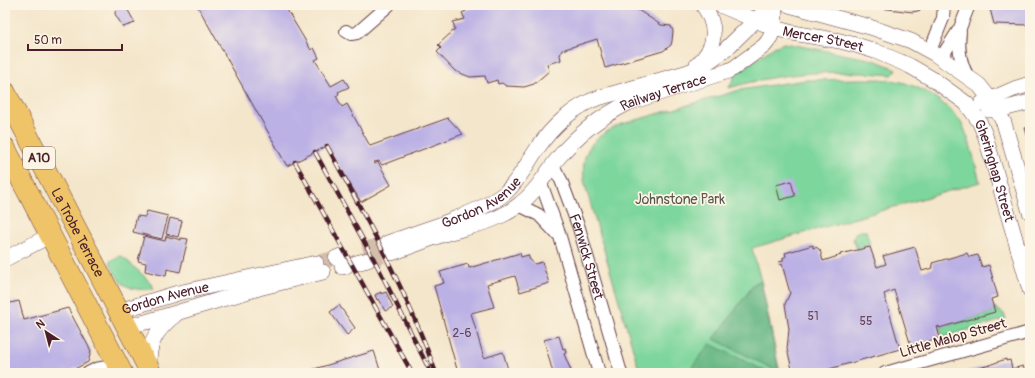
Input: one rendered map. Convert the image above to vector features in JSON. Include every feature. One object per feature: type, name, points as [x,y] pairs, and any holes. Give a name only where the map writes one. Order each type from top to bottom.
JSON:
[{"type":"highway","name":"La Trobe Terrace","points":[[5,92],[151,373]]},
{"type":"highway","name":"La Trobe Terrace","points":[[5,148],[120,369]]},
{"type":"highway","points":[[51,235],[73,224]]},
{"type":"highway","name":"Gordon Avenue","points":[[100,331],[123,318]]},
{"type":"street","points":[[346,31],[351,34],[357,33],[389,5]]},
{"type":"street","points":[[685,73],[700,62],[707,54],[713,41],[713,24],[703,5]]},
{"type":"street","name":"Mercer Street","points":[[720,5],[774,28],[859,46],[893,58],[925,74]]},
{"type":"street","name":"Railway Terrace","points":[[529,163],[544,139],[568,115],[586,102],[685,73],[709,63],[725,50],[771,5]]},
{"type":"street","name":"Railway Terrace","points":[[541,183],[574,141],[605,116],[628,103],[734,68],[767,44],[774,28],[776,5]]},
{"type":"street","name":"Mercer Street","points":[[789,5],[870,27],[911,41],[935,54]]},
{"type":"street","name":"Gheringhap Street","points":[[944,5],[943,18],[935,54],[925,74],[967,104],[979,121],[985,135],[1030,290]]},
{"type":"street","name":"Gheringhap Street","points":[[968,77],[963,66],[959,41],[960,28],[969,5]]},
{"type":"street","name":"Gheringhap Street","points":[[935,54],[960,28]]},
{"type":"street","name":"Gheringhap Street","points":[[935,54],[979,86],[994,105],[1006,129],[1030,212]]},
{"type":"street","points":[[994,105],[1014,89],[1030,84]]},
{"type":"street","points":[[967,104],[982,109],[994,105],[1030,102]]},
{"type":"street","name":"Fenwick Street","points":[[537,148],[553,166],[561,180],[579,228],[621,373]]},
{"type":"street","name":"Fenwick Street","points":[[529,163],[541,183],[548,201],[599,373]]},
{"type":"street","name":"Gordon Avenue","points":[[444,234],[387,243],[483,207],[501,196],[515,183],[529,163]]},
{"type":"street","name":"Gordon Avenue","points":[[392,253],[444,234],[488,222],[506,214],[519,206],[541,183]]},
{"type":"street","name":"Fenwick Street","points":[[519,206],[542,217],[555,231],[561,241]]},
{"type":"street","points":[[1010,223],[1030,216]]},
{"type":"street","points":[[5,259],[51,235]]},
{"type":"street","name":"Gordon Avenue","points":[[301,267],[320,268],[146,322],[123,318],[178,294],[301,267]]},
{"type":"street","name":"Gordon Avenue","points":[[232,296],[301,267]]},
{"type":"street","points":[[151,373],[149,356],[150,345],[153,338],[157,331],[171,318],[187,309]]},
{"type":"street","name":"Little Malop Street","points":[[885,373],[1030,332]]},
{"type":"street","points":[[88,373],[96,369],[120,369]]},
{"type":"green space","points":[[784,43],[874,60],[896,69],[892,75],[830,72],[790,75],[750,82],[729,88],[736,73],[774,47]]},
{"type":"green space","name":"Johnstone Park","points":[[805,80],[892,80],[910,85],[936,98],[952,111],[963,126],[966,133],[971,146],[980,182],[752,248],[761,281],[780,373],[640,373],[585,185],[584,164],[585,156],[589,148],[601,136],[619,125],[740,90]]},
{"type":"green space","points":[[866,231],[870,245],[857,249],[853,239],[855,233]]},
{"type":"green space","points":[[120,256],[146,278],[154,288],[136,289],[123,284],[110,264],[110,261]]},
{"type":"green space","points":[[761,281],[779,372],[714,339],[755,283]]},
{"type":"green space","points":[[994,307],[1004,314],[1006,319],[943,337],[939,328],[995,312]]},
{"type":"green space","points":[[710,344],[769,373],[687,373]]},
{"type":"building","points":[[125,5],[135,23],[123,27],[115,14],[116,7]]},
{"type":"building","points":[[197,5],[284,5],[311,50],[314,48],[319,58],[315,60],[331,86],[344,79],[349,87],[338,92],[339,94],[336,96],[342,107],[347,104],[370,146],[448,118],[463,134],[382,165],[379,161],[374,162],[375,164],[378,162],[391,185],[361,202],[327,146],[287,166]]},
{"type":"building","points":[[481,5],[637,5],[635,8],[661,25],[671,26],[673,31],[672,41],[671,45],[663,51],[605,68],[597,39],[562,50],[560,55],[561,60],[547,64],[549,71],[534,84],[524,87],[506,86],[502,83],[498,84],[497,80],[487,83],[485,76],[470,77],[455,71],[437,52],[441,48],[438,45],[455,29],[453,22],[465,19],[462,13],[466,11],[465,10]]},
{"type":"building","points":[[879,5],[925,5],[921,10],[913,12],[880,8]]},
{"type":"building","points":[[989,5],[1030,5],[1030,25],[994,24]]},
{"type":"building","points":[[1030,127],[1030,145],[1025,128]]},
{"type":"building","points":[[791,181],[795,196],[780,200],[776,185]]},
{"type":"building","points":[[147,211],[168,216],[162,239],[133,232],[137,216],[145,217]]},
{"type":"building","points":[[170,218],[182,221],[178,237],[166,234]]},
{"type":"building","points":[[144,236],[165,241],[166,236],[181,240],[181,238],[188,239],[180,272],[167,269],[166,276],[145,271],[146,263],[138,261]]},
{"type":"building","points":[[813,245],[813,248],[816,247],[820,250],[823,261],[841,255],[840,254],[870,247],[877,267],[886,264],[883,256],[915,247],[922,271],[933,268],[932,263],[967,253],[969,257],[978,255],[982,267],[989,265],[998,297],[991,299],[995,312],[939,328],[939,326],[937,327],[940,338],[911,346],[894,290],[884,294],[900,349],[815,373],[793,373],[787,349],[789,329],[785,304],[790,293],[782,264],[780,265],[779,262],[783,261],[783,258],[786,256],[785,253]]},
{"type":"building","points":[[520,253],[521,257],[528,255],[530,260],[535,264],[542,262],[549,283],[520,292],[515,276],[487,284],[494,307],[471,313],[484,358],[503,352],[509,373],[458,373],[434,286],[444,283],[440,272],[468,264],[469,268]]},
{"type":"building","points":[[5,287],[10,303],[19,301],[24,320],[68,308],[91,351],[88,362],[67,373],[5,373]]},
{"type":"building","points":[[381,292],[381,294],[386,292],[393,307],[385,311],[379,299],[377,300],[375,295]]},
{"type":"building","points":[[339,305],[355,328],[347,335],[330,312]]},
{"type":"building","points":[[559,336],[563,349],[565,348],[566,353],[564,354],[572,373],[553,373],[544,340]]},
{"type":"building","points":[[374,351],[381,373],[301,373]]},
{"type":"building","points":[[1006,359],[1006,361],[1010,360],[1012,369],[1023,366],[1025,372],[1027,371],[1027,373],[960,373],[990,365]]},
{"type":"tunnel","points":[[363,250],[387,243]]},
{"type":"tunnel","points":[[368,260],[392,253]]},
{"type":"tunnel","points":[[316,263],[336,258]]},
{"type":"railway","points":[[327,146],[372,229],[400,285],[436,373]]},
{"type":"railway","points":[[315,152],[379,269],[431,373]]},
{"type":"railway","points":[[295,162],[412,373]]}]
